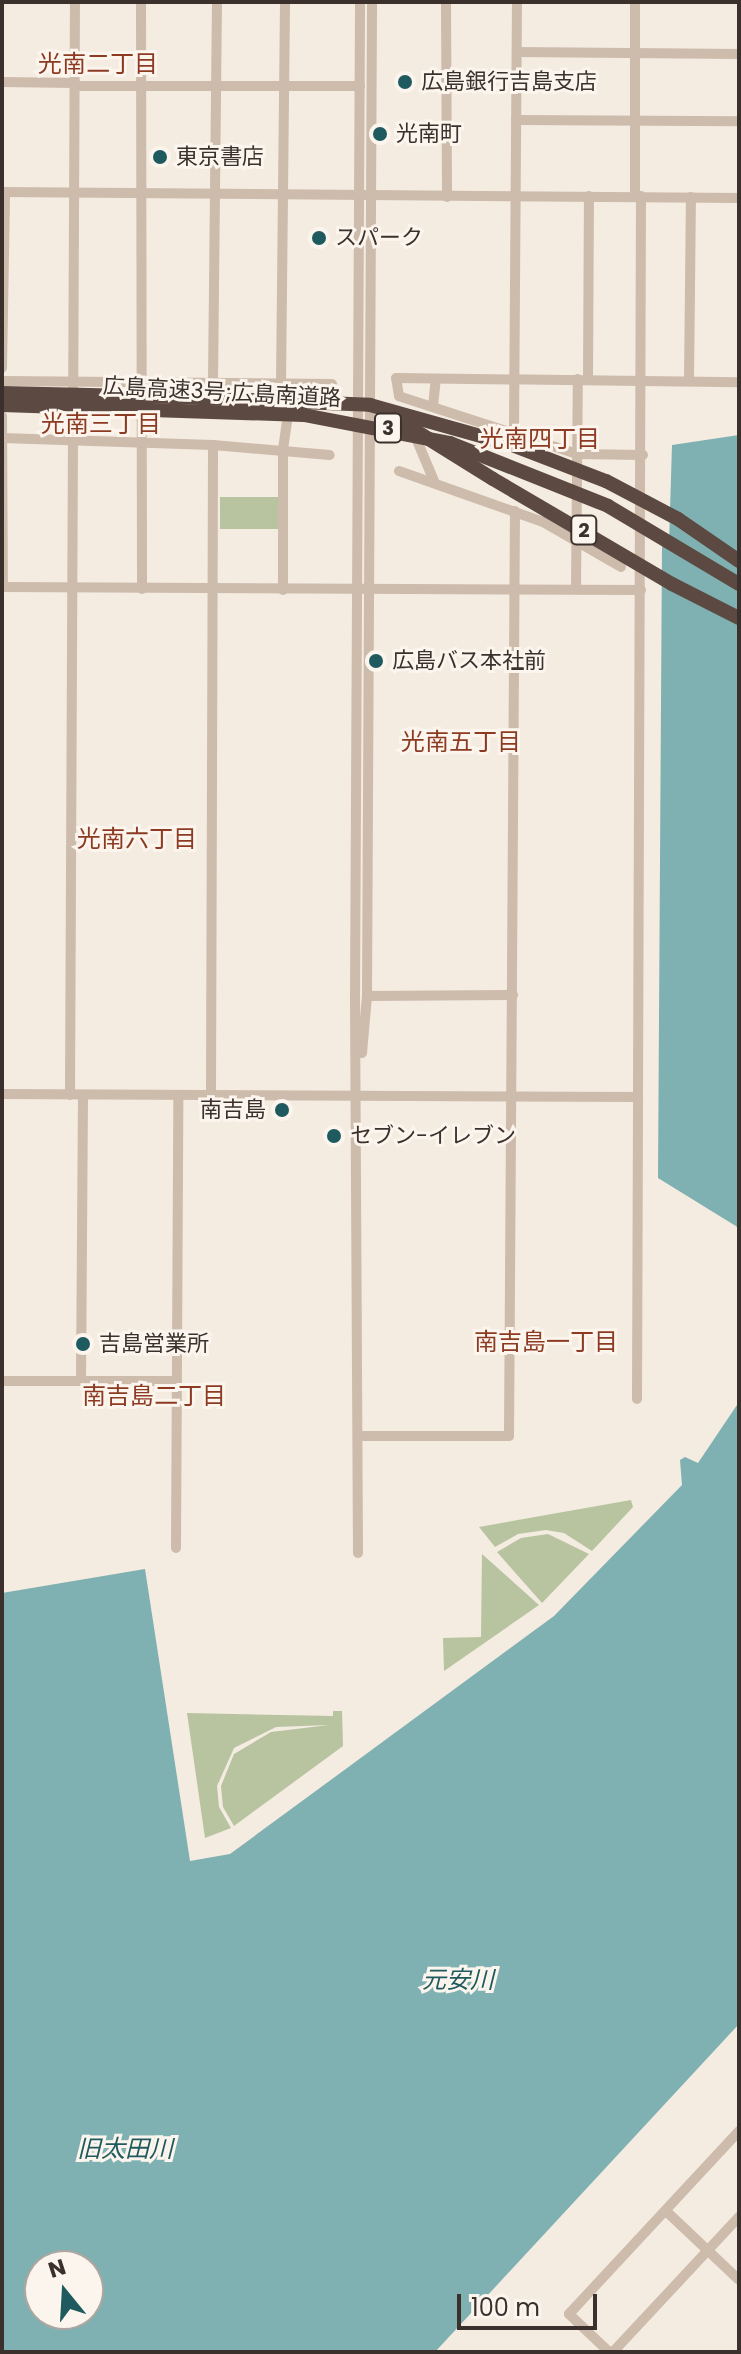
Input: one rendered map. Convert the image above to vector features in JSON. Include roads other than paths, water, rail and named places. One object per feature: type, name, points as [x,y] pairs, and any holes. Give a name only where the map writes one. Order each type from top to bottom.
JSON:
[{"type":"highway","name":"2","points":[[2,393],[363,405],[408,420],[512,445],[606,481],[678,519],[739,561]]},
{"type":"highway","name":"広島高速3号;広島南道路","points":[[2,405],[304,415],[450,443],[608,506],[739,584]]},
{"type":"highway","name":"2","points":[[408,420],[493,479],[672,584],[739,618]]},
{"type":"street","points":[[70,1095],[75,2]]},
{"type":"street","points":[[141,2],[142,589]]},
{"type":"street","points":[[213,382],[217,2]]},
{"type":"street","points":[[283,590],[284,423],[300,401],[281,384],[286,194],[283,86],[285,2]]},
{"type":"street","points":[[360,2],[360,86],[367,197]]},
{"type":"street","points":[[358,1553],[356,589],[372,2]]},
{"type":"street","points":[[446,2],[447,197]]},
{"type":"street","points":[[514,429],[517,2]]},
{"type":"street","points":[[635,2],[634,120],[643,380],[637,1399]]},
{"type":"street","points":[[517,52],[739,54]]},
{"type":"street","points":[[2,82],[141,86],[360,86]]},
{"type":"street","points":[[516,120],[739,121]]},
{"type":"street","points":[[2,368],[4,192],[739,198]]},
{"type":"street","points":[[576,589],[579,540],[577,454],[583,379],[589,196]]},
{"type":"street","points":[[689,381],[691,197]]},
{"type":"street","points":[[643,455],[577,454],[514,429],[399,396],[396,378],[739,382]]},
{"type":"street","points":[[434,481],[408,420],[428,405],[436,379]]},
{"type":"street","points":[[2,381],[332,384]]},
{"type":"street","points":[[359,1095],[367,996],[369,589],[363,405]]},
{"type":"street","points":[[2,416],[3,587],[641,590]]},
{"type":"street","points":[[2,438],[141,441],[283,449],[330,455]]},
{"type":"street","points":[[211,1094],[213,445]]},
{"type":"street","points":[[399,471],[515,511],[579,540],[621,567]]},
{"type":"street","points":[[358,1436],[509,1436],[515,511]]},
{"type":"street","points":[[367,996],[513,995]]},
{"type":"street","points":[[2,1094],[638,1097]]},
{"type":"street","points":[[81,1381],[83,1095]]},
{"type":"street","points":[[176,1548],[178,1095]]},
{"type":"street","points":[[2,1381],[177,1381]]},
{"type":"street","points":[[739,2131],[569,2314],[611,2352],[739,2217]]},
{"type":"street","points":[[666,2211],[739,2280]]},
{"type":"water","points":[[739,435],[739,1228],[658,1178],[662,545],[669,544],[672,445]]},
{"type":"water","name":"元安川","points":[[739,1402],[739,2024],[435,2352],[2,2352],[2,1593],[145,1569],[190,1861],[230,1854],[554,1616],[682,1485],[680,1460],[685,1457],[698,1463]]},
{"type":"place","name":"広島銀行吉島支店","points":[[405,82]]},
{"type":"place","name":"光南町","points":[[380,134]]},
{"type":"place","name":"東京書店","points":[[160,157]]},
{"type":"place","name":"スパーク","points":[[319,238]]},
{"type":"place","name":"広島バス本社前","points":[[376,661]]},
{"type":"place","name":"南吉島","points":[[282,1110]]},
{"type":"place","name":"セブン-イレブン","points":[[334,1136]]},
{"type":"place","name":"吉島営業所","points":[[83,1344]]},
{"type":"district","name":"光南二丁目","points":[[98,64]]},
{"type":"district","name":"光南三丁目","points":[[101,424]]},
{"type":"district","name":"光南四丁目","points":[[540,439]]},
{"type":"district","name":"光南五丁目","points":[[461,742]]},
{"type":"district","name":"光南六丁目","points":[[137,839]]},
{"type":"district","name":"南吉島一丁目","points":[[546,1342]]},
{"type":"district","name":"南吉島二丁目","points":[[154,1396]]},
{"type":"water label","name":"旧太田川","points":[[125,2149]]}]
